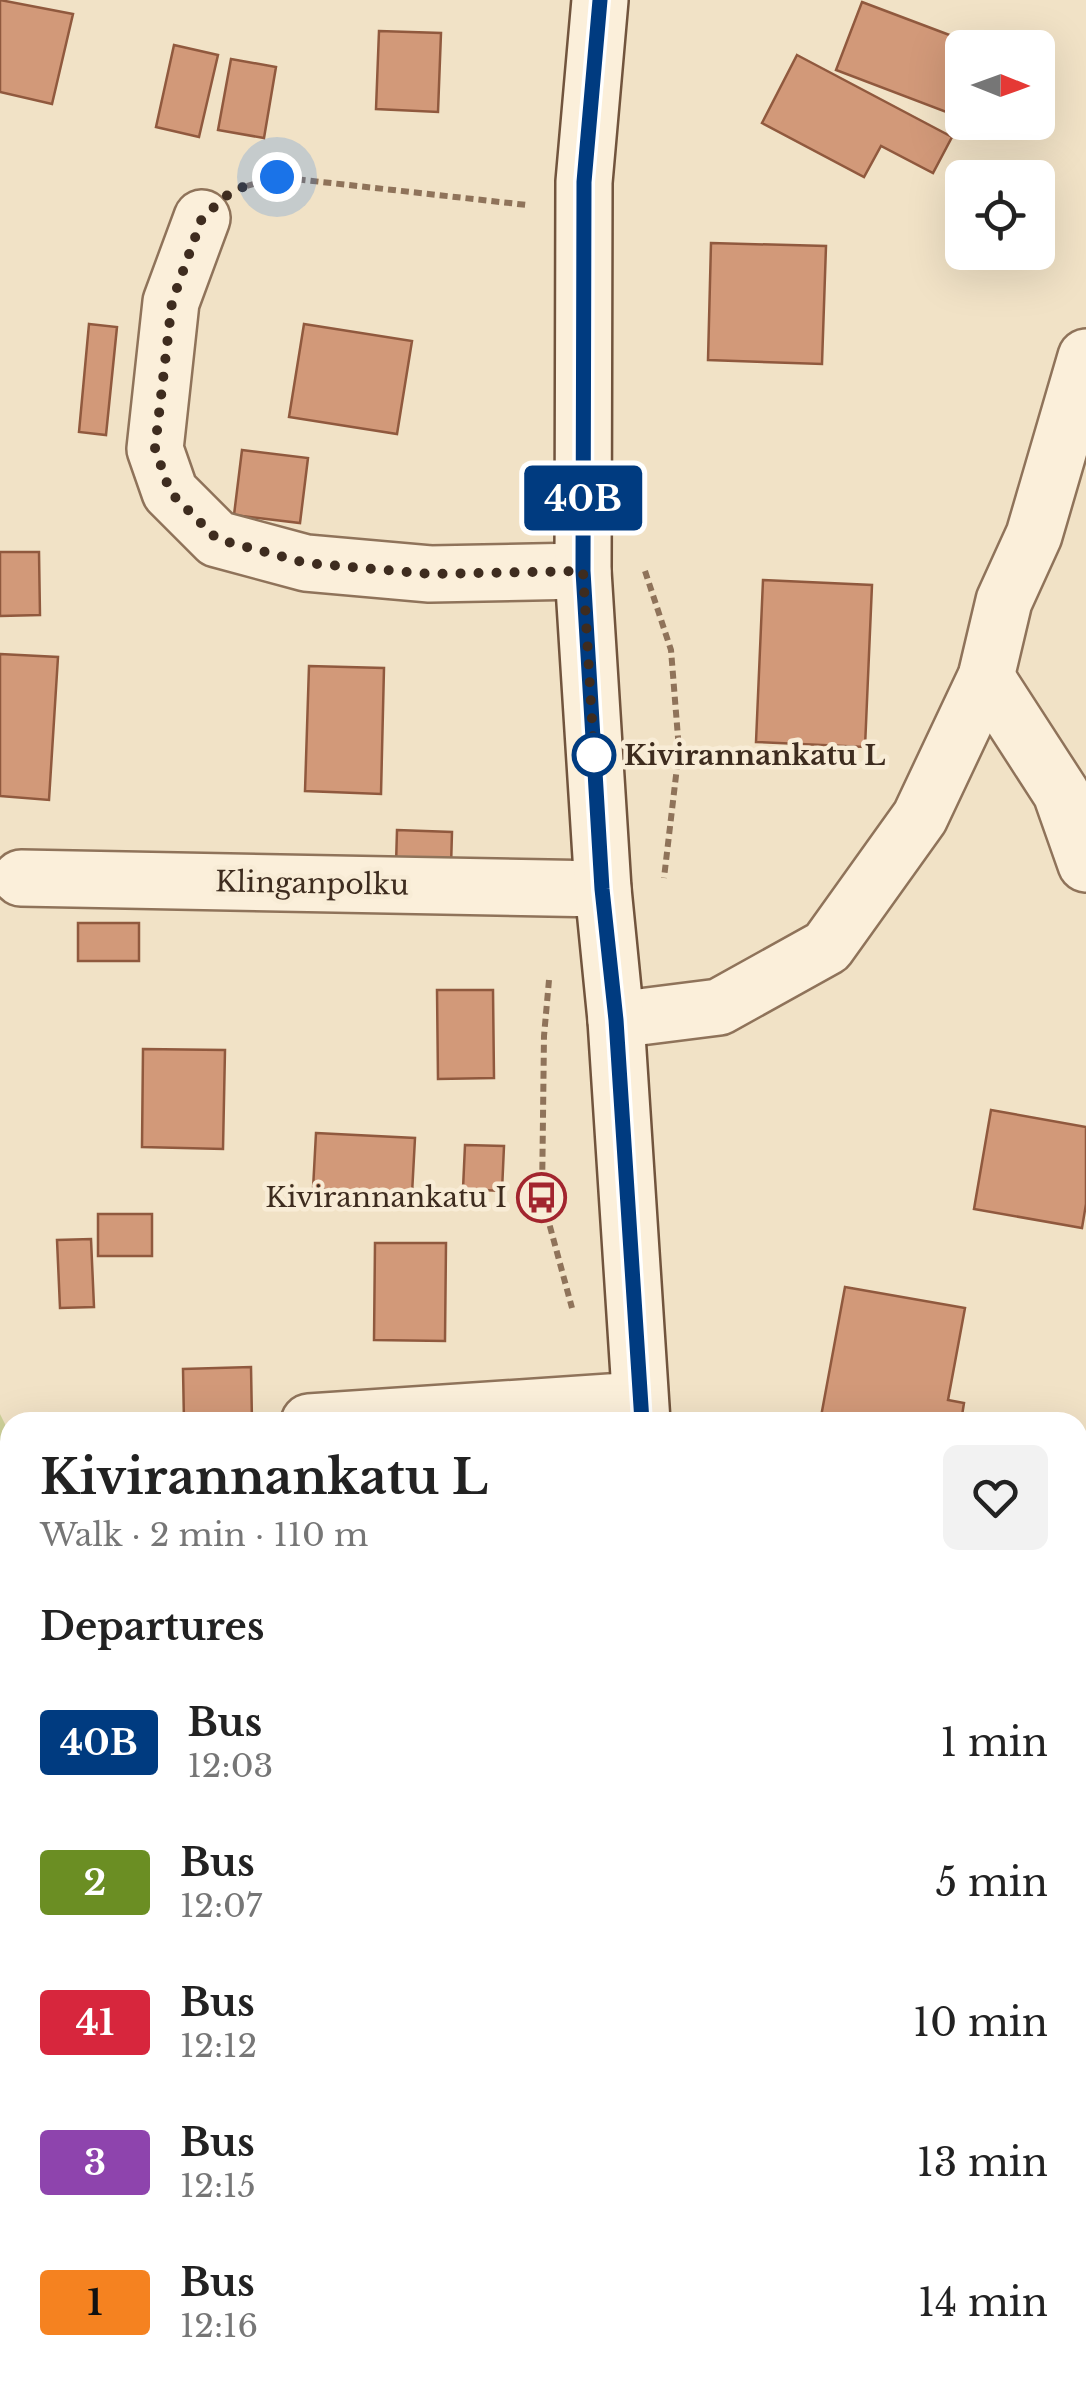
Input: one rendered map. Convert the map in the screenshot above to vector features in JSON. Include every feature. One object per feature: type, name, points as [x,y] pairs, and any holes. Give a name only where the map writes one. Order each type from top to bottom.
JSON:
[{"type":"street","points":[[600,0],[584,182],[583,571],[641,1411],[611,1412]]},
{"type":"street","points":[[202,218],[172,302],[155,448],[170,492],[217,539],[306,563],[430,574],[583,571]]},
{"type":"street","points":[[616,1020],[719,1007],[827,947],[920,817],[986,676],[1004,601],[1034,535],[1086,357]]},
{"type":"street","points":[[986,676],[1062,794],[1086,864]]},
{"type":"street","name":"Klinganpolku","points":[[21,878],[602,889]]},
{"type":"path","points":[[202,218],[233,190],[277,177],[542,207]]},
{"type":"path","points":[[642,564],[672,650],[679,750],[664,881]]},
{"type":"building","points":[[0,0],[73,14],[52,104],[0,92]]},
{"type":"building","points":[[862,2],[945,33],[945,112],[836,70]]},
{"type":"building","points":[[379,31],[441,33],[438,112],[376,109]]},
{"type":"building","points":[[174,45],[218,55],[199,137],[156,127]]},
{"type":"building","points":[[797,55],[945,133],[945,140],[950,140],[933,173],[881,146],[864,177],[762,123]]},
{"type":"building","points":[[231,59],[276,67],[264,138],[218,130]]},
{"type":"building","points":[[711,243],[826,246],[822,364],[708,360]]},
{"type":"building","points":[[89,324],[117,327],[106,435],[79,432]]},
{"type":"building","points":[[304,324],[412,341],[397,434],[289,417]]},
{"type":"building","points":[[242,450],[308,458],[300,523],[234,515]]},
{"type":"building","points":[[0,552],[39,552],[40,615],[0,616]]},
{"type":"building","points":[[763,580],[872,585],[865,747],[756,742]]},
{"type":"building","points":[[0,654],[58,657],[49,800],[0,796]]},
{"type":"building","points":[[309,666],[384,668],[381,794],[305,791]]},
{"type":"building","points":[[397,830],[452,832],[451,867],[396,865]]},
{"type":"building","points":[[78,923],[139,923],[139,961],[78,961]]},
{"type":"building","points":[[437,990],[493,990],[494,1078],[438,1079]]},
{"type":"building","points":[[143,1049],[225,1050],[223,1149],[142,1147]]},
{"type":"building","points":[[991,1110],[1086,1127],[1086,1204],[1082,1228],[974,1209]]},
{"type":"building","points":[[316,1133],[415,1138],[412,1194],[313,1189]]},
{"type":"building","points":[[465,1145],[504,1146],[502,1191],[463,1189]]},
{"type":"building","points":[[98,1214],[152,1214],[152,1256],[98,1256]]},
{"type":"building","points":[[91,1239],[94,1307],[60,1308],[57,1240]]},
{"type":"building","points":[[375,1243],[446,1243],[445,1341],[374,1340]]},
{"type":"building","points":[[845,1287],[965,1308],[948,1400],[964,1403],[963,1412],[822,1412]]},
{"type":"building","points":[[251,1367],[252,1412],[184,1412],[183,1369]]},
{"type":"bus line","name":"40B","points":[[600,0],[584,182],[583,571],[641,1412]]},
{"type":"place","name":"Kivirannankatu L","points":[[594,755]]},
{"type":"place","name":"Kivirannankatu I","points":[[542,1197]]},
{"type":"route","points":[[277,177],[233,190],[202,218],[172,302],[155,448],[170,492],[217,539],[306,563],[430,574],[583,571],[595,770],[594,755]]}]
